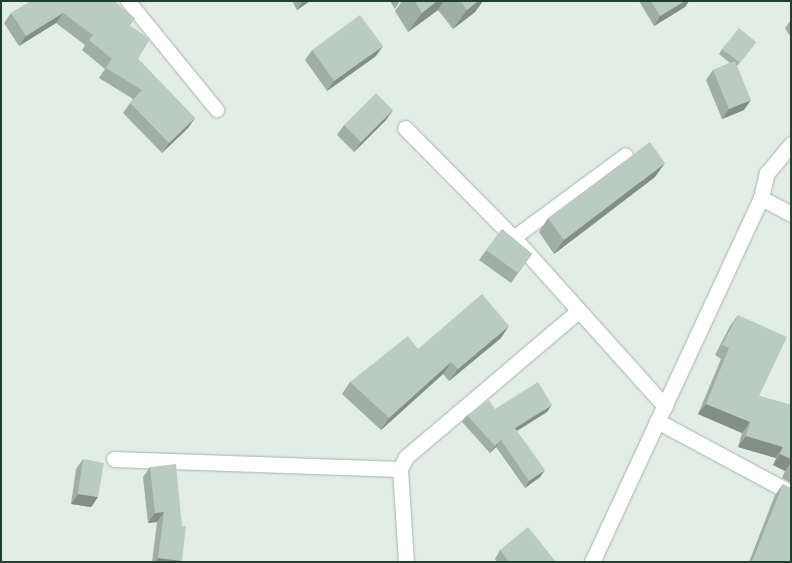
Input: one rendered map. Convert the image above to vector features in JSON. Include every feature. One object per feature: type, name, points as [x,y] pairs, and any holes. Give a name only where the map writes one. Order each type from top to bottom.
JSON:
[{"type":"street","points":[[405,128],[514,238],[664,406]]},
{"type":"street","points":[[592,562],[761,198],[767,173],[791,144]]},
{"type":"street","points":[[761,198],[791,214]]},
{"type":"street","points":[[406,562],[400,468],[406,457],[578,311]]},
{"type":"street","points":[[657,421],[791,493]]},
{"type":"street","points":[[114,458],[400,468]]},
{"type":"lane","points":[[128,1],[217,110]]},
{"type":"lane","points":[[514,238],[626,155]]},
{"type":"building","points":[[31,1],[114,1],[135,18],[129,25],[150,39],[138,59],[195,118],[169,143],[130,103],[142,90],[106,68],[112,59],[89,40],[93,35],[63,13],[26,36],[11,13]]},
{"type":"building","points":[[415,1],[437,1],[422,13]]},
{"type":"building","points":[[460,1],[478,1],[467,10]]},
{"type":"building","points":[[651,1],[685,1],[660,16]]},
{"type":"building","points":[[360,15],[383,46],[334,81],[312,50]]},
{"type":"building","points":[[739,28],[756,42],[740,63],[722,49]]},
{"type":"building","points":[[735,61],[751,100],[729,109],[713,70]]},
{"type":"building","points":[[376,93],[393,110],[361,142],[344,125]]},
{"type":"building","points":[[650,142],[665,163],[564,240],[548,218]]},
{"type":"building","points":[[502,229],[532,254],[518,273],[486,250]]},
{"type":"building","points":[[482,294],[509,326],[458,369],[451,362],[389,418],[350,382],[408,336],[418,349]]},
{"type":"building","points":[[738,315],[787,337],[759,396],[791,405],[791,459],[780,454],[783,447],[746,436],[750,422],[706,404],[729,348],[722,345]]},
{"type":"building","points":[[538,382],[552,405],[515,428],[545,470],[529,481],[501,440],[495,446],[467,415],[489,400],[495,409]]},
{"type":"building","points":[[83,459],[104,463],[98,497],[78,494]]},
{"type":"building","points":[[176,464],[182,526],[186,526],[182,561],[158,558],[164,512],[155,513],[150,467]]},
{"type":"building","points":[[783,484],[791,488],[791,562],[752,562]]},
{"type":"building","points":[[528,527],[556,562],[509,562],[500,550]]}]
